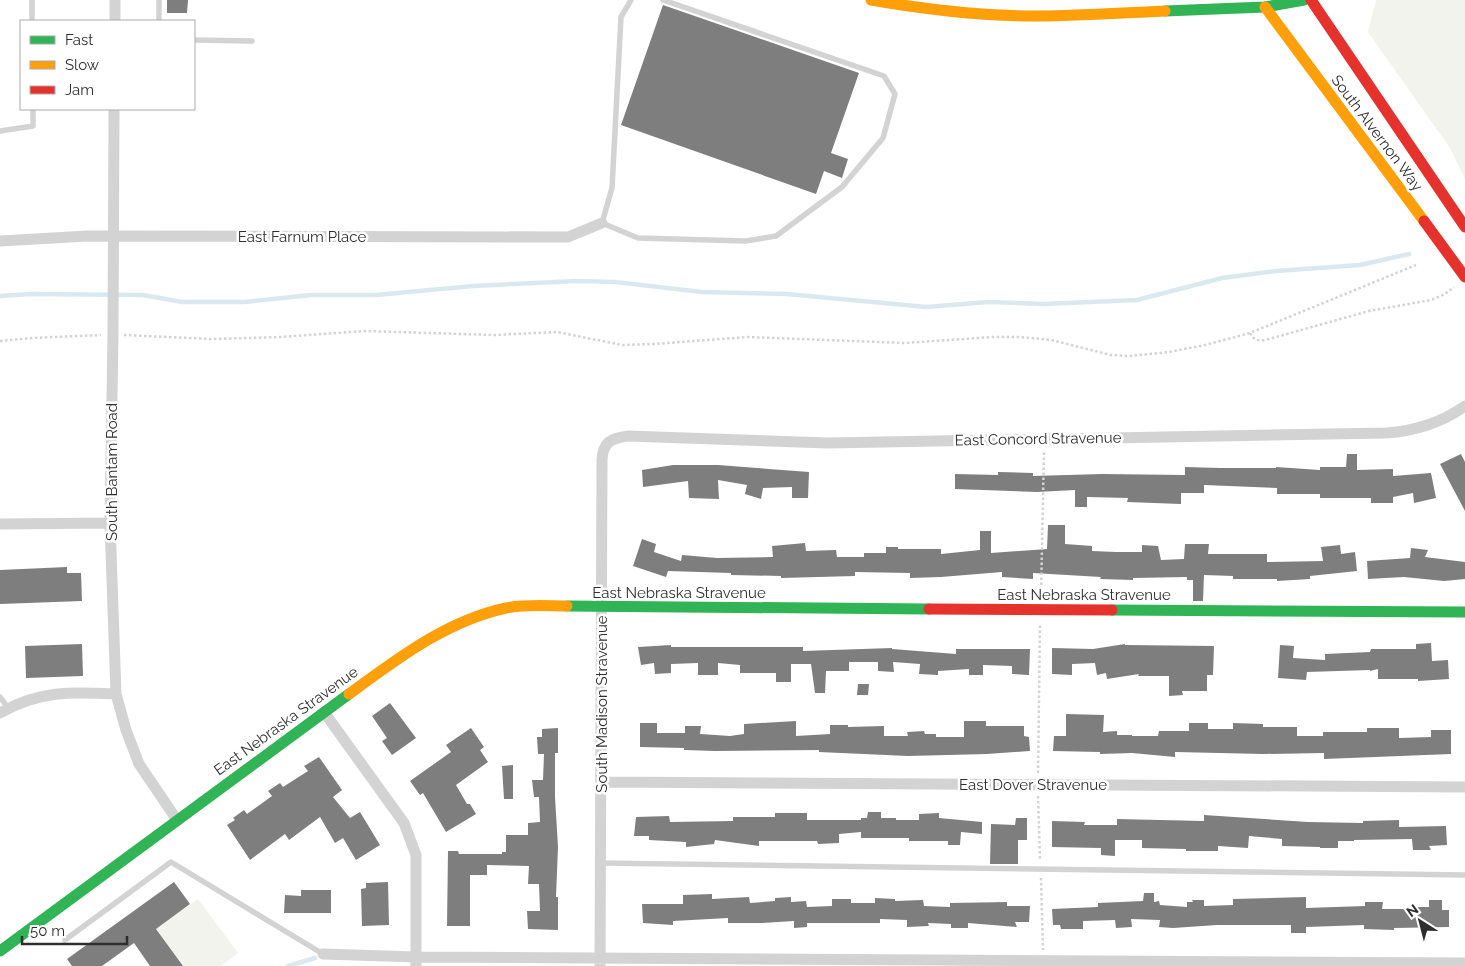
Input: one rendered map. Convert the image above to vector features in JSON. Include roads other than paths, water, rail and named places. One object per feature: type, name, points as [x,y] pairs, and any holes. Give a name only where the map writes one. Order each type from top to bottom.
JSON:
[{"type":"main road","points":[[871,0],[950,11],[1015,16],[1265,7],[1304,0]]},
{"type":"main road","name":"South Alvernon Way","points":[[1311,0],[1465,227]]},
{"type":"main road","name":"South Alvernon Way","points":[[1265,7],[1465,277]]},
{"type":"main road","name":"East Nebraska Stravenue","points":[[0,951],[408,652],[445,630],[475,617],[507,608],[527,606],[1465,612]]},
{"type":"street","points":[[114,20],[115,0]]},
{"type":"street","name":"South Bantam Road","points":[[114,110],[110,523],[116,694],[126,730],[139,764],[177,820]]},
{"type":"street","name":"East Farnum Place","points":[[0,241],[50,237],[568,237],[602,223]]},
{"type":"street","name":"East Concord Stravenue","points":[[607,443],[614,438],[628,436],[828,443],[1394,432],[1431,425],[1465,406]]},
{"type":"street","name":"South Madison Stravenue","points":[[600,962],[602,453],[607,443]]},
{"type":"street","points":[[0,524],[110,523]]},
{"type":"street","points":[[5,711],[29,699],[68,692],[116,694]]},
{"type":"street","points":[[324,712],[404,822],[416,855],[416,961]]},
{"type":"street","name":"East Dover Stravenue","points":[[601,782],[1465,788]]},
{"type":"street","points":[[323,954],[416,961],[1043,960],[1465,963]]},
{"type":"lane","points":[[32,0],[32,20]]},
{"type":"lane","points":[[159,0],[159,20]]},
{"type":"lane","points":[[631,0],[621,17],[612,188],[602,223],[638,238],[746,241],[776,236],[842,187],[883,138],[895,94],[884,76],[663,0]]},
{"type":"lane","points":[[195,40],[252,41]]},
{"type":"lane","points":[[0,131],[33,126],[33,110]]},
{"type":"lane","points":[[0,697],[5,711]]},
{"type":"lane","points":[[65,940],[171,862],[323,954]]},
{"type":"lane","points":[[600,863],[1465,875]]},
{"type":"waterway","points":[[0,296],[31,294],[143,295],[182,302],[245,302],[311,295],[376,295],[473,286],[577,281],[615,282],[702,292],[787,294],[926,307],[988,302],[1044,304],[1137,300],[1222,278],[1276,271],[1360,265],[1409,254]]},
{"type":"waterway","points":[[288,966],[315,958]]}]
